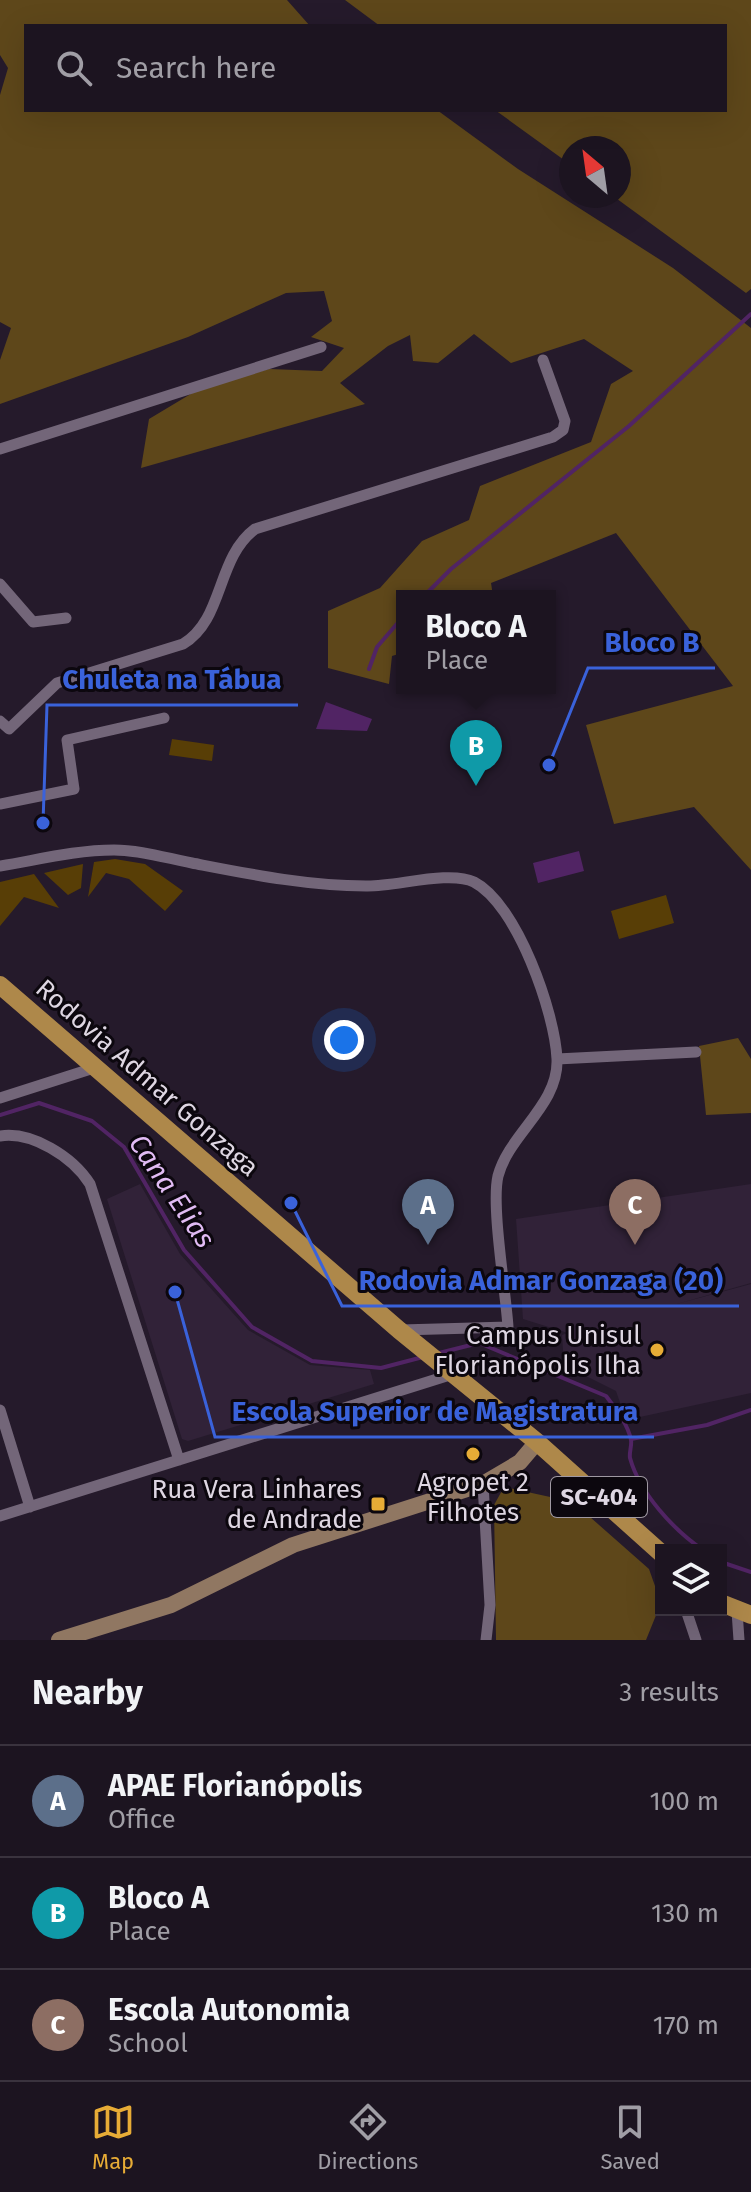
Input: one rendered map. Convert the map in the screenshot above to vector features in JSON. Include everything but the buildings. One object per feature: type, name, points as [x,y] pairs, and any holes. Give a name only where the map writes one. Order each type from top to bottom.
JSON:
[{"type":"main road","name":"Rodovia Admar Gonzaga","points":[[0,985],[399,1330],[537,1442],[655,1548]]},
{"type":"main road","points":[[59,1640],[171,1605],[293,1545],[483,1484],[520,1462],[537,1442]]},
{"type":"street","points":[[0,449],[321,347]]},
{"type":"street","points":[[4,725],[57,683],[183,644],[197,636],[231,553],[241,539],[255,529],[553,437],[563,430],[565,421],[543,360]]},
{"type":"street","points":[[0,584],[33,622],[66,618]]},
{"type":"street","points":[[0,804],[74,789],[67,740],[164,718]]},
{"type":"street","points":[[0,866],[111,850],[338,886],[397,885],[457,878],[473,882],[502,911],[518,936],[546,1005],[557,1059],[552,1087],[518,1137],[498,1176],[508,1327],[399,1330]]},
{"type":"street","points":[[557,1059],[696,1052]]},
{"type":"street","points":[[0,1098],[97,1067]]},
{"type":"street","points":[[0,1136],[30,1137],[75,1164],[90,1184],[179,1460]]},
{"type":"street","points":[[0,1516],[453,1374]]},
{"type":"street","points":[[0,1410],[30,1507]]},
{"type":"street","points":[[483,1484],[489,1572],[486,1640]]},
{"type":"street","points":[[736,1610],[739,1640]]},
{"type":"street","points":[[688,1616],[696,1640]]},
{"type":"shaded area","points":[[0,0],[287,0],[308,24],[24,24],[24,112],[440,112],[559,195],[559,208],[579,208],[673,268],[751,328],[751,870],[694,807],[614,824],[586,725],[733,686],[616,533],[491,583],[492,590],[396,590],[396,655],[392,656],[389,684],[328,668],[328,611],[380,588],[422,541],[469,520],[480,486],[591,442],[611,384],[633,371],[584,339],[511,363],[474,334],[438,363],[413,361],[410,335],[388,346],[340,383],[365,404],[141,468],[149,419],[204,386],[269,369],[322,371],[344,348],[311,337],[332,321],[324,291],[286,293],[188,337],[0,404],[0,360],[11,328],[0,322],[0,95],[8,68],[0,55]]},
{"type":"shaded area","points":[[345,0],[751,0],[751,289],[746,293],[629,208],[631,136],[559,136],[559,156],[498,112],[727,112],[727,24],[377,24]]},
{"type":"shaded area","points":[[326,702],[372,719],[367,731],[316,729]]},
{"type":"shaded area","points":[[172,739],[214,745],[212,761],[169,755]]},
{"type":"shaded area","points":[[579,851],[584,871],[538,883],[533,863]]},
{"type":"shaded area","points":[[115,859],[145,864],[183,891],[165,911],[129,879],[106,873],[88,897],[94,862]]},
{"type":"shaded area","points":[[83,864],[81,888],[68,895],[44,873]]},
{"type":"shaded area","points":[[34,874],[59,908],[24,897],[0,926],[0,882]]},
{"type":"shaded area","points":[[666,895],[674,923],[619,939],[611,911]]},
{"type":"shaded area","points":[[738,1038],[751,1059],[751,1113],[706,1115],[699,1046]]},
{"type":"shaded area","points":[[140,1184],[180,1254],[248,1330],[310,1365],[370,1370],[374,1384],[188,1441],[182,1439],[107,1199]]},
{"type":"shaded area","points":[[751,1184],[751,1283],[673,1305],[751,1284],[751,1393],[626,1420],[616,1391],[564,1365],[562,1335],[568,1333],[523,1319],[516,1219]]},
{"type":"shaded area","points":[[504,1487],[573,1502],[649,1569],[655,1586],[656,1616],[646,1640],[496,1640],[494,1505]]},
{"type":"waterway","points":[[430,590],[451,569],[629,426],[751,314]]},
{"type":"waterway","points":[[369,669],[377,647],[396,625]]},
{"type":"waterway","name":"Cana Elias","points":[[0,1115],[39,1103],[92,1121],[124,1147],[184,1250],[252,1327],[312,1361],[381,1368],[423,1357]]},
{"type":"waterway","name":"Cana Elias","points":[[435,1354],[479,1343],[606,1396],[627,1428],[631,1440],[630,1458],[642,1485],[670,1522],[696,1544]]},
{"type":"waterway","points":[[631,1439],[707,1425],[751,1410]]},
{"type":"waterway","points":[[727,1564],[751,1572]]},
{"type":"place","name":"Bloco B","points":[[549,765]]},
{"type":"place","name":"Bloco A","points":[[476,786]]},
{"type":"place","name":"Chuleta na Tábua","points":[[43,823]]},
{"type":"place","name":"Rodovia Admar Gonzaga (20)","points":[[291,1203]]},
{"type":"place","name":"APAE Florianópolis","points":[[428,1245]]},
{"type":"place","name":"Escola Autonomia","points":[[635,1245]]},
{"type":"place","name":"Escola Superior de Magistratura","points":[[175,1292]]},
{"type":"place","name":"Campus Unisul Florianópolis Ilha","points":[[657,1350]]},
{"type":"place","name":"Agropet 2 Filhotes","points":[[473,1454]]},
{"type":"place","name":"Rua Vera Linhares de Andrade","points":[[378,1504]]}]
